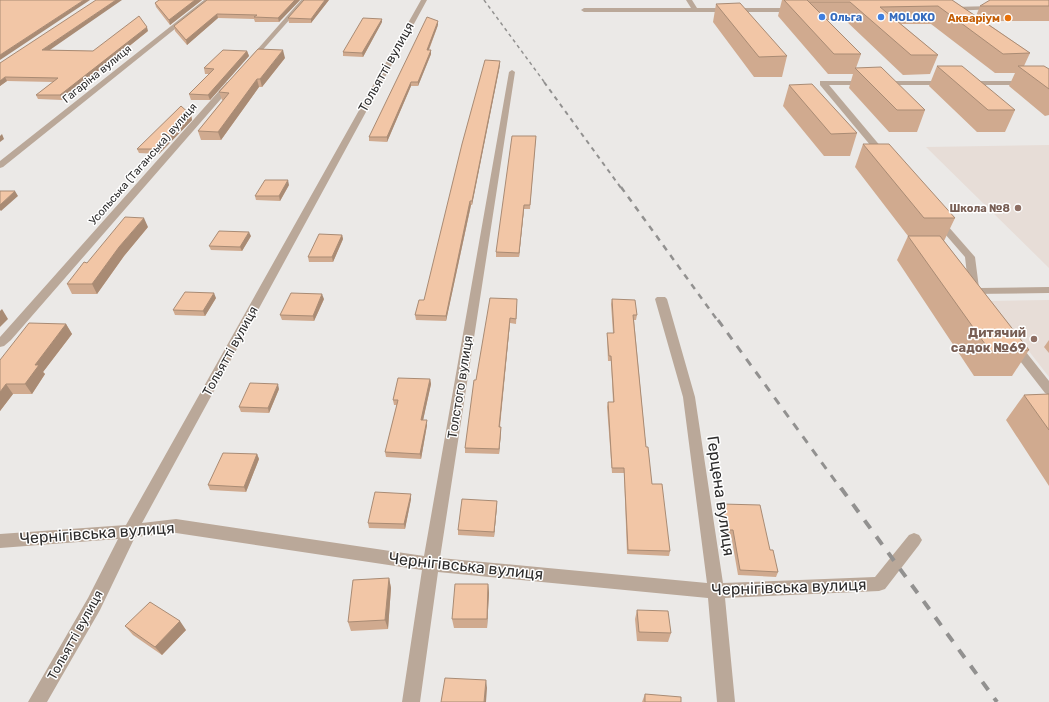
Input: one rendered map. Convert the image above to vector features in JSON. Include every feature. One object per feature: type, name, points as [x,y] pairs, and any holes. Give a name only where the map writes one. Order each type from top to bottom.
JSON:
[{"type":"street","name":"Гагаріна вулиця","points":[[0,165],[208,0]]},
{"type":"street","points":[[246,65],[304,0]]},
{"type":"street","name":"Тольятті вулиця","points":[[37,702],[94,604],[130,531],[424,0]]},
{"type":"street","points":[[689,0],[695,10]]},
{"type":"street","points":[[584,10],[695,10],[750,7],[799,10]]},
{"type":"street","points":[[940,9],[1002,8]]},
{"type":"street","name":"Толстого вулиця","points":[[411,702],[431,564],[512,72]]},
{"type":"street","name":"Усольська (Таганська) вулиця","points":[[0,343],[7,337],[236,77]]},
{"type":"street","points":[[889,161],[823,83],[1049,83]]},
{"type":"street","points":[[929,209],[970,257],[974,292],[983,304]]},
{"type":"street","points":[[974,292],[1049,290]]},
{"type":"street","name":"Герцена вулиця","points":[[661,299],[689,397],[716,591],[726,702]]},
{"type":"street","points":[[1007,335],[1049,390]]},
{"type":"street","name":"Чернігівська вулиця","points":[[0,541],[176,526],[431,564],[716,591],[879,584],[914,540]]},
{"type":"shaded area","name":"Школа №8","points":[[1049,145],[1049,268],[926,147]]},
{"type":"shaded area","name":"Дитячий садок №69","points":[[1049,300],[1049,377],[990,301]]},
{"type":"building","points":[[0,0],[84,0],[0,55]]},
{"type":"building","points":[[96,0],[116,0],[42,50],[93,51],[139,16],[147,27],[60,95],[36,95],[58,78],[5,77],[0,81],[0,63]]},
{"type":"building","points":[[159,0],[195,0],[169,20],[155,3]]},
{"type":"building","points":[[207,0],[295,0],[278,18],[254,17],[257,15],[217,14],[186,40],[174,26]]},
{"type":"building","points":[[304,0],[325,0],[311,19],[288,18]]},
{"type":"building","points":[[784,0],[807,0],[861,54],[834,54]]},
{"type":"building","points":[[807,0],[952,0],[1030,53],[1003,54],[938,6],[880,7],[938,55],[911,55],[850,2],[809,2]]},
{"type":"building","points":[[990,0],[1049,0],[1049,6],[980,6]]},
{"type":"building","points":[[740,3],[787,56],[759,57],[716,4]]},
{"type":"building","points":[[427,17],[438,21],[427,50],[431,50],[418,82],[411,82],[387,137],[369,137]]},
{"type":"building","points":[[363,18],[382,19],[362,53],[343,52]]},
{"type":"building","points":[[258,49],[283,50],[260,79],[257,79],[218,132],[198,131],[229,93],[219,92]]},
{"type":"building","points":[[223,50],[247,51],[208,95],[189,94],[214,69],[204,68]]},
{"type":"building","points":[[485,60],[500,61],[472,201],[470,201],[446,316],[415,315],[419,300],[424,300],[462,144]]},
{"type":"building","points":[[937,66],[962,66],[1015,110],[988,110]]},
{"type":"building","points":[[1018,66],[1044,66],[1049,69],[1049,89]]},
{"type":"building","points":[[881,67],[925,110],[897,110],[855,68]]},
{"type":"building","points":[[812,84],[857,133],[831,134],[789,85]]},
{"type":"building","points":[[181,106],[191,115],[158,149],[137,149]]},
{"type":"building","points":[[512,136],[536,136],[530,205],[524,205],[519,253],[496,252]]},
{"type":"building","points":[[863,144],[889,144],[955,218],[924,218]]},
{"type":"building","points":[[265,180],[288,180],[279,196],[255,196]]},
{"type":"building","points":[[0,191],[15,191],[0,205]]},
{"type":"building","points":[[125,217],[144,218],[119,247],[92,284],[67,284],[84,262],[87,263]]},
{"type":"building","points":[[219,231],[249,232],[240,247],[209,246]]},
{"type":"building","points":[[319,234],[342,235],[332,257],[308,257]]},
{"type":"building","points":[[908,236],[940,236],[1029,350],[990,351]]},
{"type":"building","points":[[185,292],[214,293],[203,311],[173,310]]},
{"type":"building","points":[[291,293],[322,294],[313,316],[280,315]]},
{"type":"building","points":[[490,298],[517,299],[516,319],[510,318],[499,427],[501,427],[499,449],[465,448],[474,380],[476,380]]},
{"type":"building","points":[[612,299],[635,300],[637,315],[633,315],[646,447],[648,447],[652,484],[662,484],[670,551],[628,550],[624,468],[612,468],[608,402],[614,402],[611,356],[609,356],[607,333],[614,333]]},
{"type":"building","points":[[29,323],[66,324],[35,365],[39,365],[25,384],[6,384],[0,392],[0,360]]},
{"type":"building","points":[[398,378],[430,379],[421,420],[427,420],[420,454],[385,452],[398,400],[393,400]]},
{"type":"building","points":[[250,383],[278,384],[268,408],[239,407]]},
{"type":"building","points":[[1049,394],[1049,430],[1024,395]]},
{"type":"building","points":[[223,453],[257,454],[244,487],[208,485]]},
{"type":"building","points":[[375,492],[411,494],[404,524],[368,523]]},
{"type":"building","points":[[462,499],[497,501],[494,532],[458,530]]},
{"type":"building","points":[[722,504],[760,505],[770,550],[773,550],[778,572],[740,570],[733,530],[726,530]]},
{"type":"building","points":[[389,578],[385,620],[348,622],[353,580]]},
{"type":"building","points":[[455,584],[488,584],[487,619],[452,619]]},
{"type":"building","points":[[150,602],[180,621],[155,647],[125,626]]},
{"type":"building","points":[[637,610],[668,611],[671,633],[639,632]]},
{"type":"building","points":[[445,678],[486,680],[484,702],[441,702]]},
{"type":"building","points":[[645,694],[681,697],[681,702],[645,702]]},
{"type":"railway","points":[[484,0],[545,83]]},
{"type":"railway","points":[[544,82],[621,188]]},
{"type":"railway","points":[[621,187],[718,321]]},
{"type":"railway","points":[[718,320],[841,489]]},
{"type":"railway","points":[[841,488],[997,702]]},
{"type":"place","name":"Ольга","points":[[822,17]]},
{"type":"place","name":"MOLOKO","points":[[881,17]]},
{"type":"place","name":"Акваріум","points":[[1008,18]]},
{"type":"place","name":"Школа №8","points":[[1018,208]]},
{"type":"place","name":"Дитячий садок №69","points":[[1034,339]]}]
